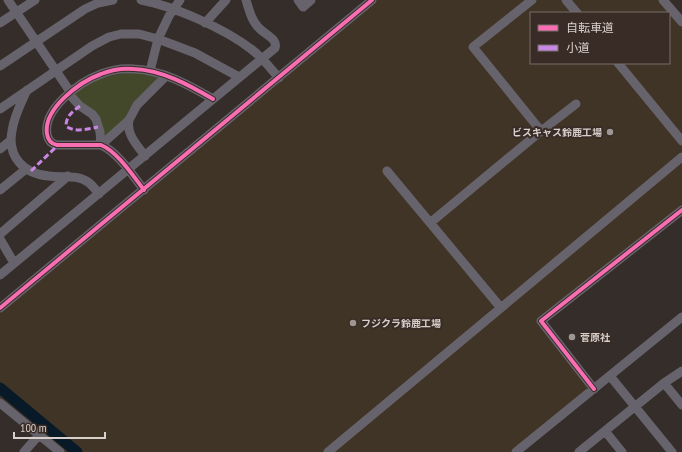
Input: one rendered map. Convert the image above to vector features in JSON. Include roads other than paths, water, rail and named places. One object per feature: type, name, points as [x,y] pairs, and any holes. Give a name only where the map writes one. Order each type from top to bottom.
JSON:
[{"type":"street","points":[[8,0],[70,94],[80,106],[92,114],[96,119],[100,132],[101,145]]},
{"type":"street","points":[[0,23],[35,0]]},
{"type":"street","points":[[0,66],[84,9],[98,3],[113,0]]},
{"type":"street","points":[[141,0],[159,4],[230,35],[252,49],[279,78]]},
{"type":"street","points":[[150,71],[158,39],[169,16],[180,0]]},
{"type":"street","points":[[205,23],[226,0]]},
{"type":"street","points":[[0,276],[275,48],[275,41],[257,26],[246,0]]},
{"type":"street","points":[[298,0],[303,6],[311,0]]},
{"type":"street","points":[[0,308],[372,0]]},
{"type":"street","points":[[532,0],[473,47],[541,131]]},
{"type":"street","points":[[566,0],[576,12]]},
{"type":"street","points":[[663,0],[682,22]]},
{"type":"street","points":[[0,109],[92,46],[109,37],[132,33],[158,39],[195,54],[239,77]]},
{"type":"street","points":[[619,64],[682,141]]},
{"type":"street","points":[[144,190],[129,170],[106,147],[101,145],[53,144],[49,140],[46,128],[56,105],[91,79],[106,72],[126,69],[150,71],[178,80],[213,99]]},
{"type":"street","points":[[101,145],[129,120],[137,105],[166,76]]},
{"type":"street","points":[[27,90],[14,120],[11,131],[14,154],[22,166],[37,174],[49,176],[68,176],[81,179],[89,183],[99,194]]},
{"type":"street","points":[[430,224],[541,131],[576,104]]},
{"type":"street","points":[[129,120],[129,132],[145,156]]},
{"type":"street","points":[[0,149],[11,140]]},
{"type":"street","points":[[328,452],[682,157]]},
{"type":"street","points":[[0,190],[26,169]]},
{"type":"street","points":[[387,171],[501,308]]},
{"type":"street","points":[[0,234],[68,176]]},
{"type":"street","points":[[594,389],[542,321],[682,210]]},
{"type":"street","points":[[0,240],[14,263]]},
{"type":"street","points":[[516,452],[682,317]]},
{"type":"street","points":[[579,452],[664,382],[682,371]]},
{"type":"street","points":[[610,376],[672,452]]},
{"type":"street","points":[[664,382],[682,405]]},
{"type":"street","points":[[0,403],[60,452]]},
{"type":"street","points":[[605,431],[622,452]]},
{"type":"street","points":[[24,452],[39,435]]},
{"type":"waterway","points":[[0,388],[77,452]]},
{"type":"place","name":"ビスキャス鈴鹿工場","points":[[610,132]]},
{"type":"place","name":"フジクラ鈴鹿工場","points":[[353,323]]},
{"type":"place","name":"菅原社","points":[[572,337]]}]
